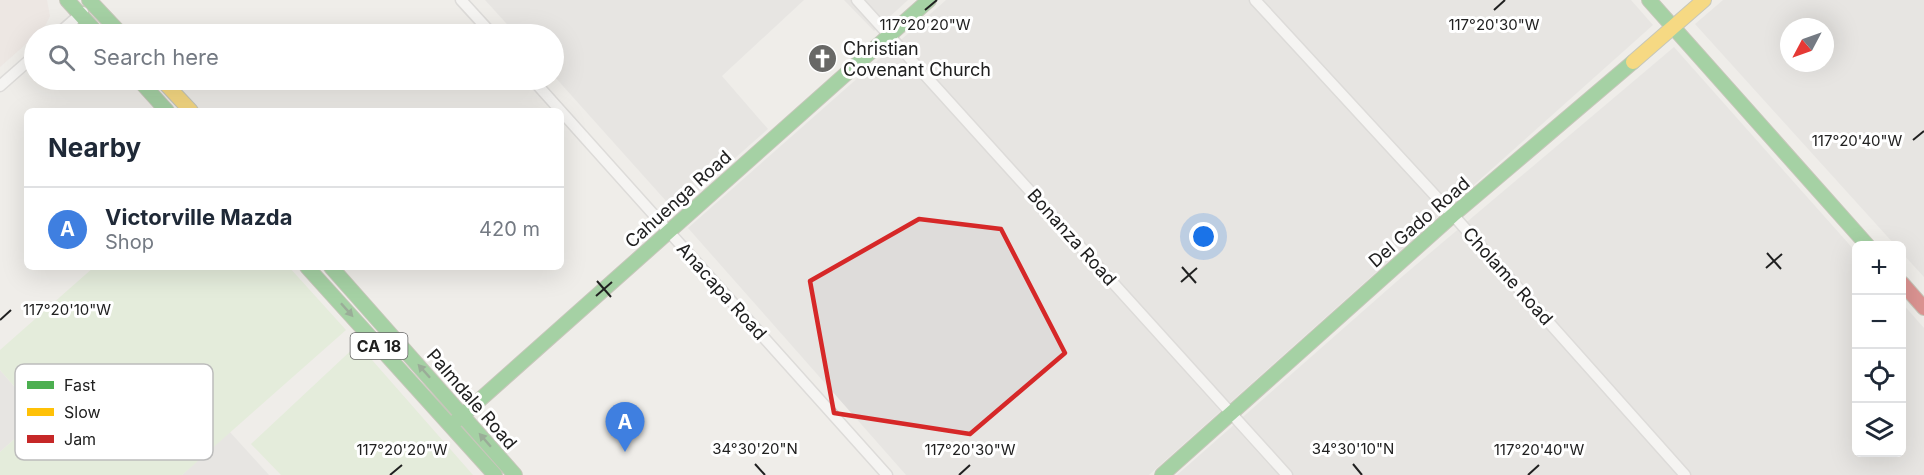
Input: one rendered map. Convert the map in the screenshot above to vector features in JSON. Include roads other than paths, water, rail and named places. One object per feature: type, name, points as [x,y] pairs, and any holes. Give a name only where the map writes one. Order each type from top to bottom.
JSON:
[{"type":"main road","points":[[67,0],[89,24]]},
{"type":"main road","name":"Cahuenga Road","points":[[451,426],[929,0]]},
{"type":"main road","points":[[1649,0],[1864,241]]},
{"type":"main road","name":"Del Gado Road","points":[[1162,475],[1453,215],[1704,0]]},
{"type":"main road","points":[[91,2],[112,24]]},
{"type":"main road","points":[[148,90],[164,108]]},
{"type":"main road","points":[[171,90],[188,108]]},
{"type":"main road","name":"Palmdale Road","points":[[311,270],[495,475]]},
{"type":"main road","name":"Palmdale Road","points":[[334,270],[515,475]]},
{"type":"main road","points":[[1906,288],[1924,309]]},
{"type":"street","points":[[461,0],[483,24]]},
{"type":"street","name":"Bonanza Road","points":[[857,0],[1287,475]]},
{"type":"street","name":"Cholame Road","points":[[1255,0],[1453,215],[1685,475]]},
{"type":"street","points":[[69,24],[91,2]]},
{"type":"street","points":[[0,86],[24,65]]},
{"type":"street","name":"Anacapa Road","points":[[542,90],[558,108]]},
{"type":"street","name":"Anacapa Road","points":[[564,114],[887,475]]},
{"type":"place","name":"Christian Covenant Church","points":[[822,58]]},
{"type":"place","name":"Victorville Mazda","points":[[625,452]]}]
